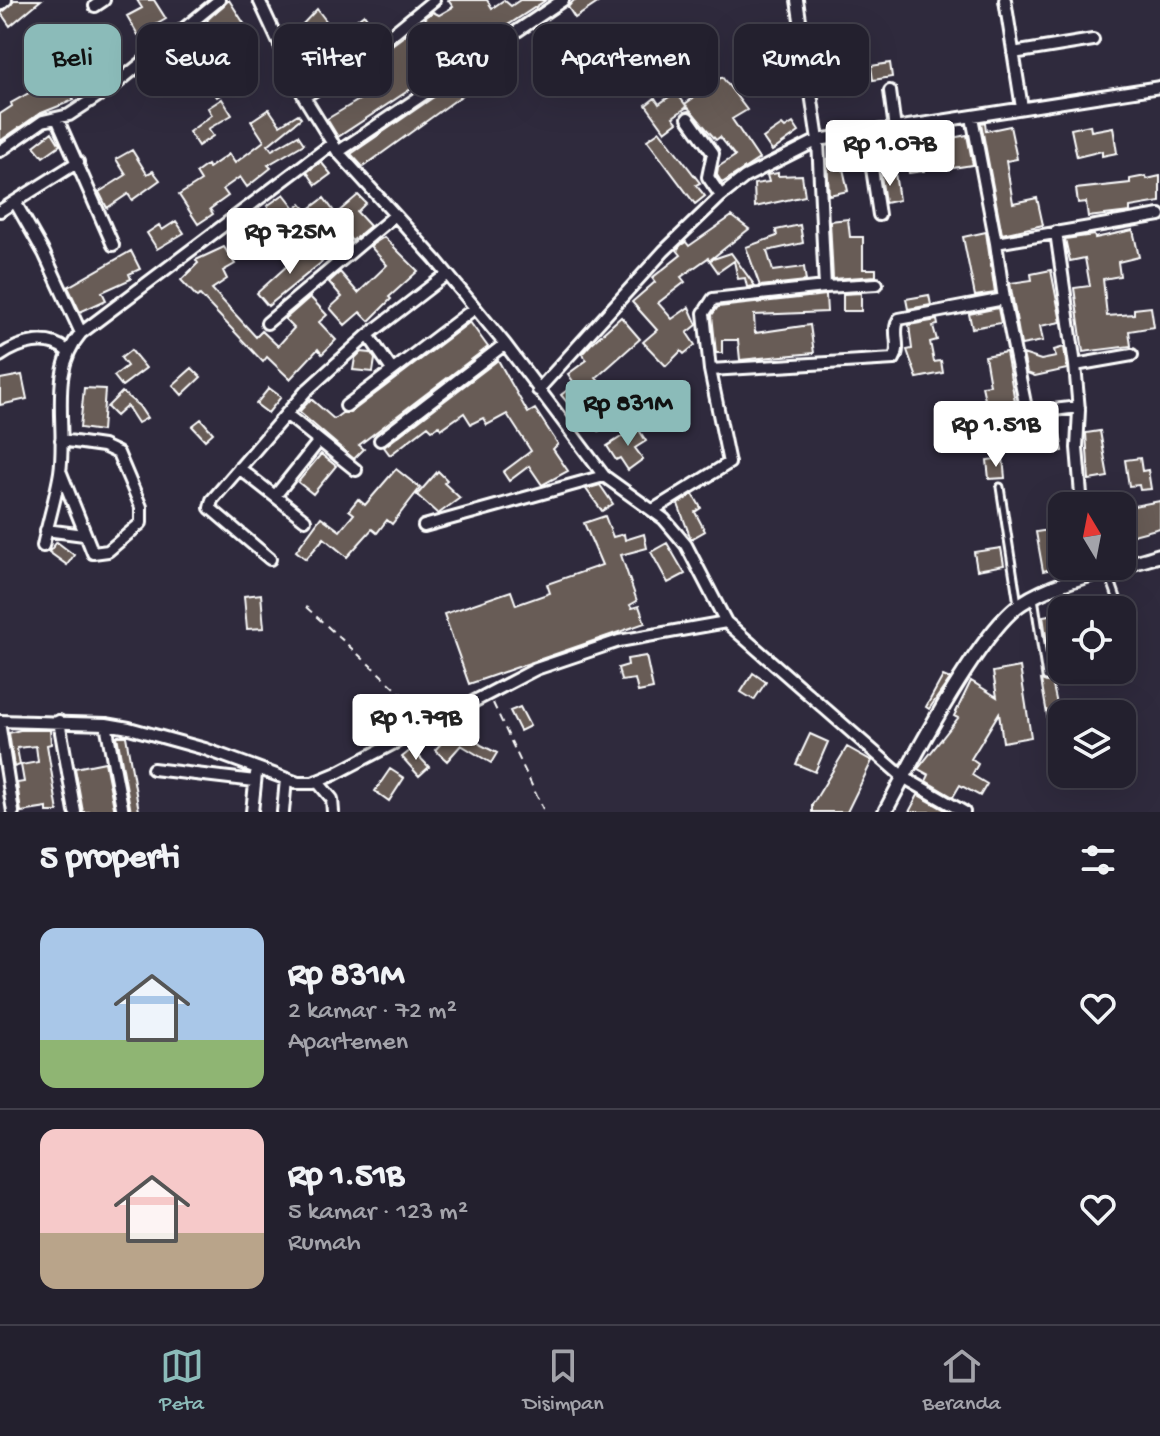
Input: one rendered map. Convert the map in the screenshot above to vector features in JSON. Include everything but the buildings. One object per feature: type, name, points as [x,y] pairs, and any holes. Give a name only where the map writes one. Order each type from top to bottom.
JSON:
[{"type":"street","points":[[0,5],[6,0]]},
{"type":"street","points":[[0,151],[43,121],[69,115],[116,84],[219,0]]},
{"type":"street","points":[[259,0],[304,97],[335,148],[505,344],[604,476],[653,510],[686,545],[726,622],[903,777],[964,812]]},
{"type":"street","points":[[304,97],[359,61],[434,0]]},
{"type":"street","points":[[43,546],[60,472],[60,384],[66,350],[81,333],[335,148],[563,0]]},
{"type":"street","points":[[797,0],[818,140],[825,287]]},
{"type":"street","points":[[1005,0],[1022,108]]},
{"type":"street","points":[[1013,53],[1093,40]]},
{"type":"street","points":[[538,390],[664,251],[721,196],[745,177],[818,140],[867,135],[1160,87]]},
{"type":"street","points":[[890,91],[895,129]]},
{"type":"street","points":[[972,117],[1027,413],[1079,407]]},
{"type":"street","points":[[57,118],[113,245]]},
{"type":"street","points":[[688,118],[713,153],[708,177],[721,196]]},
{"type":"street","points":[[867,135],[879,215]]},
{"type":"street","points":[[0,211],[78,162]]},
{"type":"street","points":[[15,202],[44,253],[81,333]]},
{"type":"street","points":[[996,243],[1160,215]]},
{"type":"street","points":[[267,323],[394,216]]},
{"type":"street","points":[[1056,232],[1075,365],[1081,492]]},
{"type":"street","points":[[270,559],[210,508],[212,500],[286,414],[368,335],[447,274]]},
{"type":"street","points":[[653,510],[729,463],[710,370],[704,313],[713,299],[877,284]]},
{"type":"street","points":[[710,370],[887,361],[897,355],[895,330],[899,319],[1004,299]]},
{"type":"street","points":[[346,406],[475,308]]},
{"type":"street","points":[[368,335],[392,370]]},
{"type":"street","points":[[0,356],[17,347],[42,341],[55,342],[66,350]]},
{"type":"street","points":[[380,440],[505,344]]},
{"type":"street","points":[[1075,365],[1132,355]]},
{"type":"street","points":[[286,414],[356,470]]},
{"type":"street","points":[[60,472],[93,553],[108,551],[141,523],[141,507],[118,453],[103,446],[61,440]]},
{"type":"street","points":[[275,496],[319,441]]},
{"type":"street","points":[[239,468],[305,520]]},
{"type":"street","points":[[424,526],[604,476]]},
{"type":"street","points":[[46,530],[84,535]]},
{"type":"street","points":[[1136,563],[1160,555]]},
{"type":"street","points":[[885,812],[975,657],[1019,605],[1071,580]]},
{"type":"street","points":[[0,721],[106,724],[205,749],[298,783],[317,781],[434,724],[536,669],[619,641],[726,622]]},
{"type":"street","points":[[59,721],[75,812]]},
{"type":"street","points":[[106,724],[123,812]]},
{"type":"street","points":[[0,728],[11,811]]},
{"type":"street","points":[[252,812],[256,768]]},
{"type":"street","points":[[153,769],[255,781]]},
{"type":"street","points":[[283,812],[286,779]]},
{"type":"street","points":[[317,781],[332,799],[333,812]]},
{"type":"lane","points":[[1000,487],[1019,605]]},
{"type":"lane","points":[[1034,596],[1046,677]]},
{"type":"path","points":[[306,607],[434,724]]},
{"type":"path","points":[[489,695],[543,809]]}]
